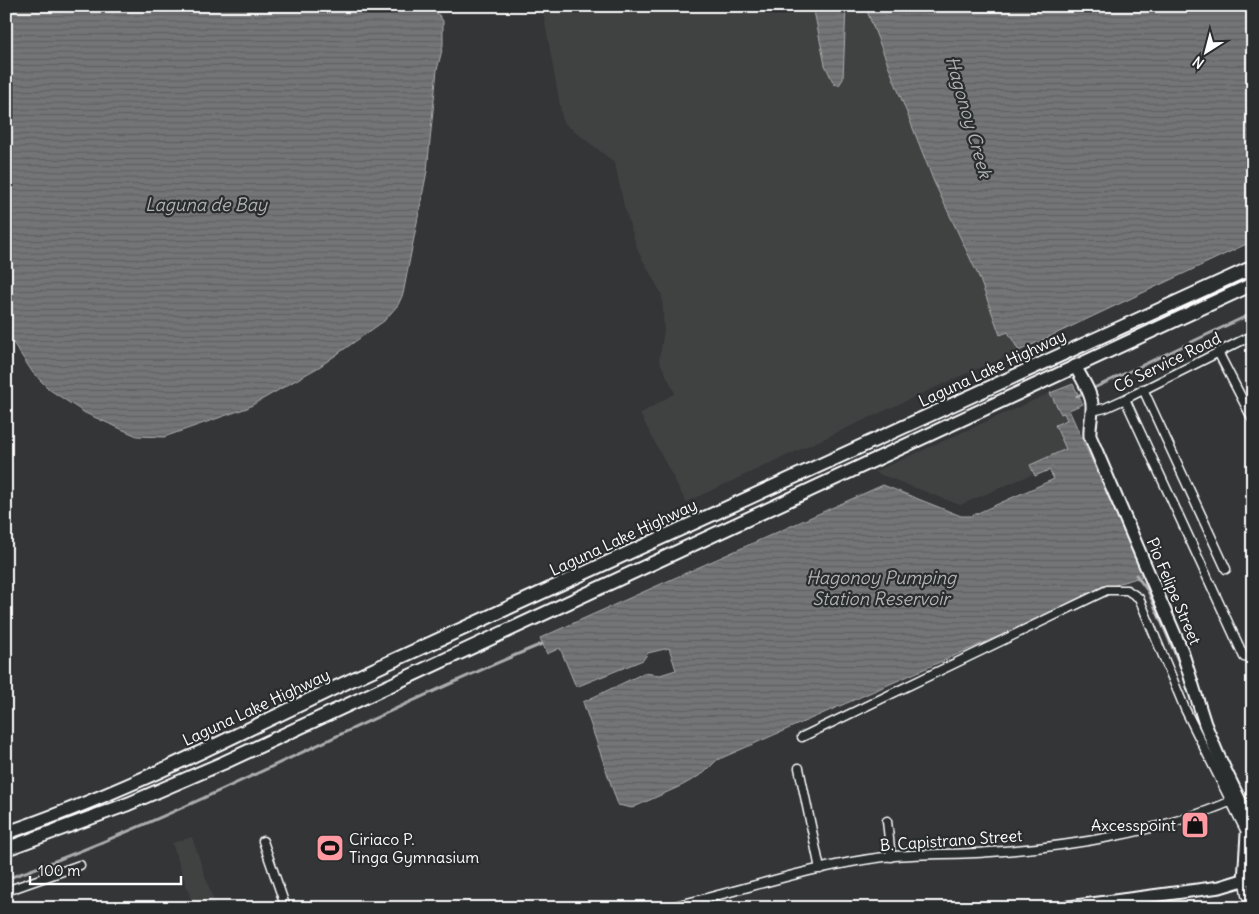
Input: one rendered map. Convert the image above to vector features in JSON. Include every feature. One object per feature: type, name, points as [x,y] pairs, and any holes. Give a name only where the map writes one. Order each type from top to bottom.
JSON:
[{"type":"main road","name":"Laguna Lake Highway","points":[[6,833],[45,820],[145,777],[709,515],[1253,267]]},
{"type":"main road","name":"Laguna Lake Highway","points":[[6,849],[128,804],[224,763],[1253,284]]},
{"type":"main road","points":[[1075,366],[1092,406]]},
{"type":"main road","name":"Pio Felipe Street","points":[[1092,406],[1088,422],[1090,436],[1180,652],[1234,800],[1250,831]]},
{"type":"main road","points":[[1061,908],[1220,887],[1248,879],[1250,831]]},
{"type":"street","name":"C6 Service Road","points":[[1092,406],[1105,408],[1253,335]]},
{"type":"street","points":[[1218,352],[1253,420]]},
{"type":"street","points":[[1143,389],[1226,569]]},
{"type":"street","points":[[1125,399],[1244,657]]},
{"type":"street","points":[[802,737],[1106,590],[1127,590],[1139,598],[1167,657],[1185,709],[1234,800]]},
{"type":"street","points":[[1167,657],[1180,652]]},
{"type":"street","points":[[799,768],[820,869]]},
{"type":"street","name":"B. Capistrano Street","points":[[666,908],[820,869],[891,857],[990,852],[1056,846],[1139,830],[1200,815],[1234,800]]},
{"type":"street","points":[[887,821],[891,857]]},
{"type":"street","points":[[263,841],[286,908]]},
{"type":"street","points":[[6,891],[80,865]]},
{"type":"street","points":[[1248,879],[1246,895],[1252,908]]},
{"type":"shaded area","points":[[542,6],[813,6],[819,40],[844,40],[846,6],[865,6],[934,182],[979,277],[1000,334],[1008,332],[1019,351],[958,377],[686,502],[640,414],[675,393],[659,360],[664,330],[662,295],[638,251],[624,206],[615,163],[563,122]]},
{"type":"shaded area","points":[[1050,393],[1060,414],[1064,413],[1067,420],[1066,450],[1030,465],[1033,474],[960,505],[874,472]]},
{"type":"shaded area","points":[[192,837],[216,908],[194,908],[172,843]]},
{"type":"water","name":"Laguna de Bay","points":[[6,6],[424,6],[439,15],[443,21],[443,46],[437,70],[427,171],[403,294],[398,305],[384,321],[319,367],[247,408],[164,437],[137,436],[85,413],[50,390],[33,373],[6,332]]},
{"type":"water","points":[[813,6],[846,6],[843,79],[839,85],[834,84],[825,65]]},
{"type":"water","points":[[865,6],[1253,6],[1253,241],[1019,351],[1008,332],[1000,335],[979,277],[934,182]]},
{"type":"water","name":"Hagonoy Pumping Station Reservoir","points":[[1073,384],[1083,404],[1069,410],[1144,576],[1120,583],[717,760],[704,773],[683,785],[632,808],[618,805],[583,702],[644,673],[660,675],[676,670],[669,648],[648,653],[643,660],[576,687],[560,648],[547,654],[540,638],[883,485],[961,516],[971,516],[1054,479],[1049,470],[1035,476],[1030,465],[1066,449],[1055,425],[1067,420],[1064,413],[1061,414],[1050,393]]},
{"type":"waterway","points":[[1077,396],[1253,313]]},
{"type":"waterway","name":"Hagonoy Creek","points":[[1136,575],[1148,591],[1183,672]]},
{"type":"waterway","points":[[6,879],[74,853],[209,796],[408,703],[542,644]]},
{"type":"place","name":"Axcesspoint","points":[[1195,825]]},
{"type":"place","name":"Ciriaco P. Tinga Gymnasium","points":[[330,848]]}]
